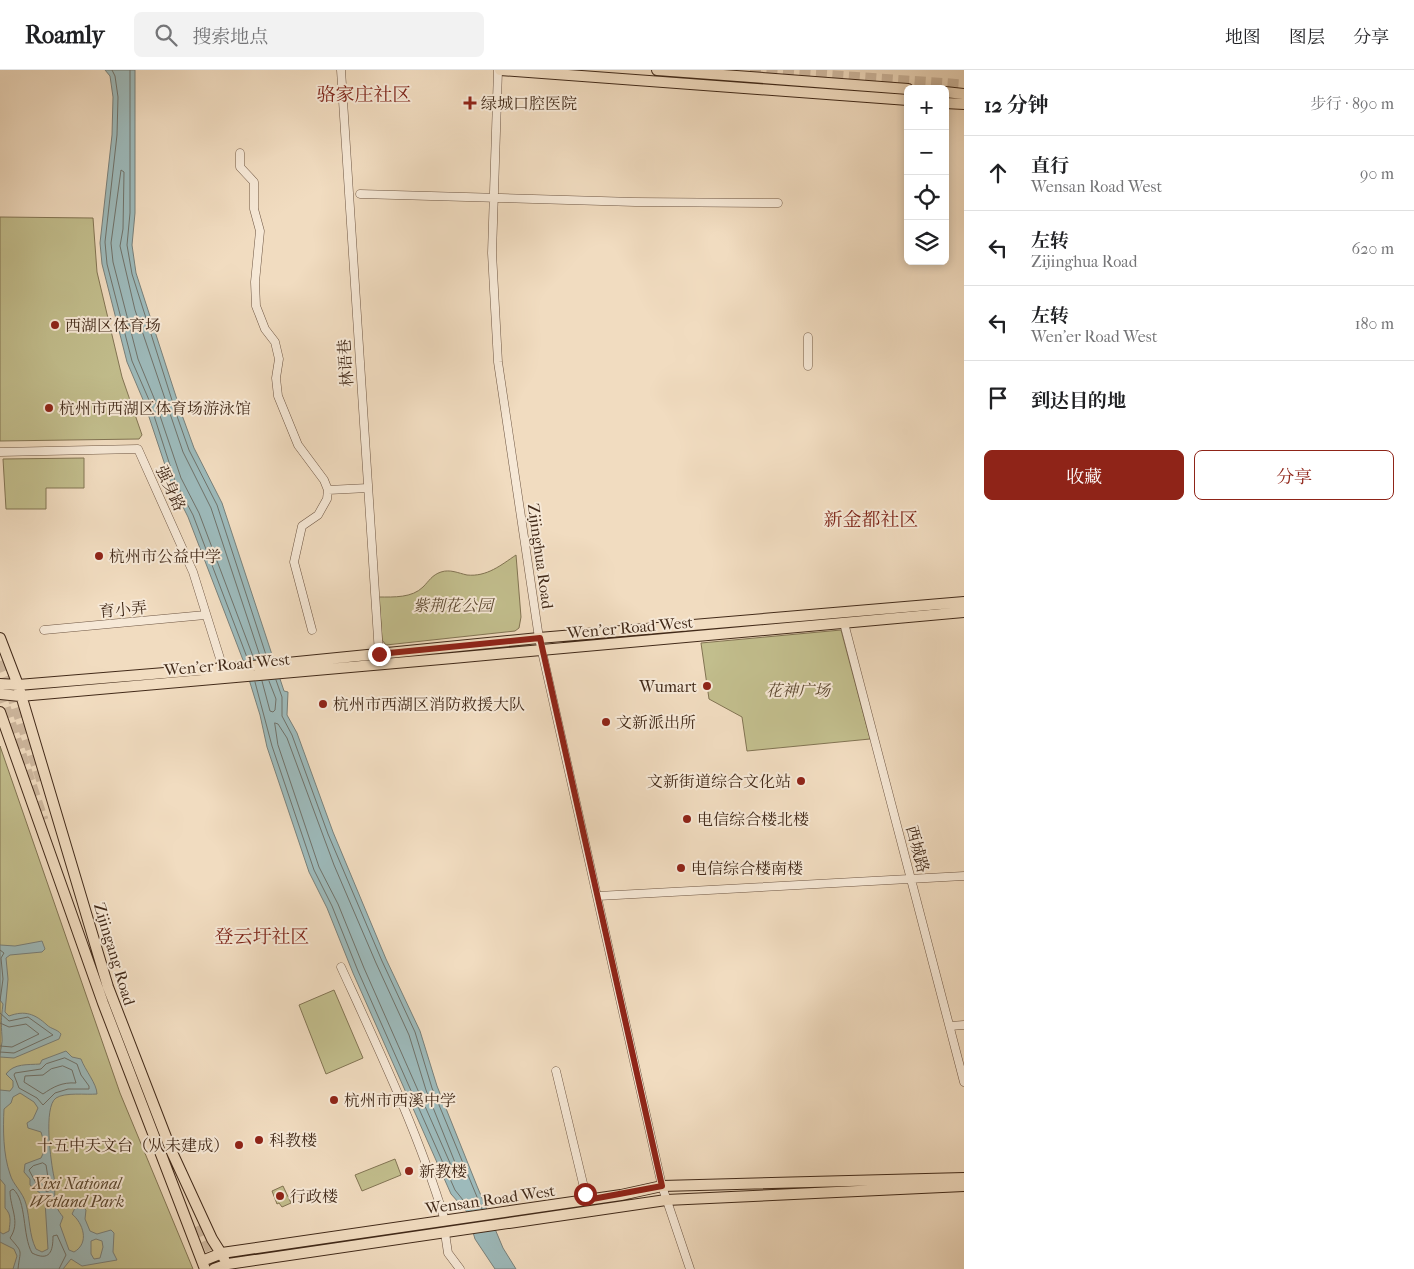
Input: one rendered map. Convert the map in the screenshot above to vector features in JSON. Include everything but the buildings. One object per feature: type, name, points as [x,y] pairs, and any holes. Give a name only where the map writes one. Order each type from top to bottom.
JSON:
[{"type":"main road","points":[[499,70],[904,100]]},
{"type":"main road","points":[[657,70],[904,89]]},
{"type":"main road","points":[[949,92],[964,94]]},
{"type":"main road","points":[[949,103],[964,104]]},
{"type":"main road","name":"Wen'er Road West","points":[[0,694],[20,696],[244,678],[289,668],[379,654],[540,638],[964,602]]},
{"type":"main road","name":"Wen'er Road West","points":[[0,684],[18,685],[238,667],[289,668],[542,649],[964,612]]},
{"type":"main road","name":"Zijingang Road","points":[[0,638],[18,685],[108,987],[172,1150],[212,1239],[229,1267]]},
{"type":"main road","name":"Zijingang Road","points":[[0,712],[103,1003],[203,1265]]},
{"type":"main road","name":"Wensan Road West","points":[[203,1265],[222,1253],[348,1233],[461,1219],[587,1200],[662,1186],[964,1178]]},
{"type":"main road","name":"Wensan Road West","points":[[214,1269],[666,1200],[964,1186]]},
{"type":"street","name":"林语巷","points":[[341,70],[379,654]]},
{"type":"street","name":"Zijinghua Road","points":[[499,70],[492,253],[498,362],[540,638],[662,1186],[690,1269]]},
{"type":"street","points":[[240,153],[240,167],[254,182],[254,209],[260,231],[254,282],[256,306],[265,329],[276,342],[279,359],[276,378],[278,396],[298,445],[324,480],[328,490],[327,499],[318,515],[302,526],[294,562],[312,630]]},
{"type":"street","points":[[360,194],[494,199],[778,203]]},
{"type":"street","points":[[808,337],[808,366]]},
{"type":"street","name":"强身路","points":[[0,452],[138,449],[182,544],[223,668]]},
{"type":"street","points":[[328,490],[368,488]]},
{"type":"street","name":"育小弄","points":[[44,630],[205,615]]},
{"type":"street","name":"西城路","points":[[844,623],[964,1082]]},
{"type":"street","points":[[598,896],[964,876]]},
{"type":"street","points":[[341,967],[437,1191],[445,1221]]},
{"type":"street","points":[[950,1026],[964,1026]]},
{"type":"street","points":[[556,1071],[587,1200]]},
{"type":"street","points":[[445,1233],[448,1253],[460,1269]]},
{"type":"green space","name":"西湖区体育场","points":[[0,217],[93,218],[97,272],[122,377],[142,435],[139,439],[0,441]]},
{"type":"green space","points":[[84,458],[84,488],[46,488],[46,509],[6,509],[3,459]]},
{"type":"green space","name":"紫荆花公园","points":[[516,555],[521,617],[519,628],[515,631],[386,645],[382,640],[379,597],[402,596],[419,591],[431,578],[444,571],[467,575],[481,574],[499,566]]},
{"type":"green space","name":"花神广场","points":[[841,630],[870,739],[747,751],[742,717],[709,699],[701,643]]},
{"type":"green space","name":"Xixi National Wetland Park","points":[[0,746],[120,1093],[193,1269],[0,1269]]},
{"type":"green space","points":[[334,990],[363,1058],[326,1074],[299,1005]]},
{"type":"green space","points":[[395,1159],[401,1175],[362,1191],[355,1175]]},
{"type":"green space","points":[[283,1186],[291,1203],[282,1207],[279,1203],[277,1204],[272,1191]]},
{"type":"water","points":[[105,70],[135,70],[135,213],[132,245],[136,273],[182,415],[194,448],[222,503],[284,691],[288,692],[287,715],[297,733],[333,832],[386,959],[420,1031],[437,1086],[477,1186],[503,1248],[516,1269],[495,1269],[475,1239],[467,1212],[451,1194],[353,973],[327,908],[309,872],[267,747],[260,715],[243,660],[188,517],[171,483],[144,402],[127,362],[102,264],[100,243],[112,135],[113,97],[110,76]]},
{"type":"water","points":[[42,941],[45,949],[42,952],[10,955],[6,958],[8,979],[5,1012],[9,1016],[20,1013],[29,1014],[61,1034],[59,1039],[14,1058],[0,1057],[3,1004],[0,1000],[0,945],[15,946]]},
{"type":"water","points":[[66,1051],[72,1057],[81,1059],[93,1081],[97,1094],[60,1096],[52,1103],[50,1112],[49,1136],[55,1181],[55,1200],[58,1210],[63,1217],[60,1225],[69,1250],[74,1252],[82,1244],[82,1228],[72,1214],[78,1202],[86,1210],[85,1219],[90,1231],[97,1234],[111,1230],[114,1233],[113,1252],[117,1260],[82,1266],[71,1259],[63,1269],[13,1269],[17,1256],[14,1249],[0,1242],[0,1232],[3,1234],[9,1231],[10,1216],[5,1208],[5,1185],[0,1179],[0,1090],[10,1091],[13,1087],[13,1081],[6,1074],[9,1070],[21,1065],[40,1064],[42,1060]],"holes":[[[20,1093],[34,1102],[38,1108],[33,1119],[27,1123],[28,1128],[41,1132],[44,1142],[44,1152],[41,1158],[25,1164],[24,1172],[30,1179],[30,1185],[41,1194],[45,1202],[48,1249],[42,1252],[36,1249],[34,1244],[26,1204],[11,1178],[5,1150],[4,1109],[11,1103],[13,1097]],[[96,1239],[102,1241],[103,1247],[100,1258],[94,1259],[91,1254],[91,1241]]]},
{"type":"tunnel","points":[[750,70],[964,85]]},
{"type":"tunnel","points":[[0,661],[42,781]]},
{"type":"tunnel","points":[[0,692],[43,820]]},
{"type":"tunnel","points":[[200,1225],[219,1269]]},
{"type":"place","name":"绿城口腔医院","points":[[470,103]]},
{"type":"place","name":"西湖区体育场","points":[[55,325]]},
{"type":"place","name":"杭州市西湖区体育场游泳馆","points":[[49,408]]},
{"type":"place","name":"杭州市公益中学","points":[[99,556]]},
{"type":"place","name":"Wumart","points":[[707,686]]},
{"type":"place","name":"杭州市西湖区消防救援大队","points":[[323,704]]},
{"type":"place","name":"文新派出所","points":[[606,722]]},
{"type":"place","name":"文新街道综合文化站","points":[[801,781]]},
{"type":"place","name":"电信综合楼北楼","points":[[687,819]]},
{"type":"place","name":"电信综合楼南楼","points":[[681,868]]},
{"type":"place","name":"杭州市西溪中学","points":[[334,1100]]},
{"type":"place","name":"科教楼","points":[[259,1140]]},
{"type":"place","name":"十五中天文台（从未建成）","points":[[239,1145]]},
{"type":"place","name":"新教楼","points":[[409,1171]]},
{"type":"place","name":"行政楼","points":[[280,1196]]},
{"type":"district","name":"骆家庄社区","points":[[364,94]]},
{"type":"district","name":"新金都社区","points":[[871,519]]},
{"type":"district","name":"登云圩社区","points":[[262,936]]},
{"type":"route","points":[[379,654],[540,638],[662,1186],[587,1200],[585,1194]]}]
